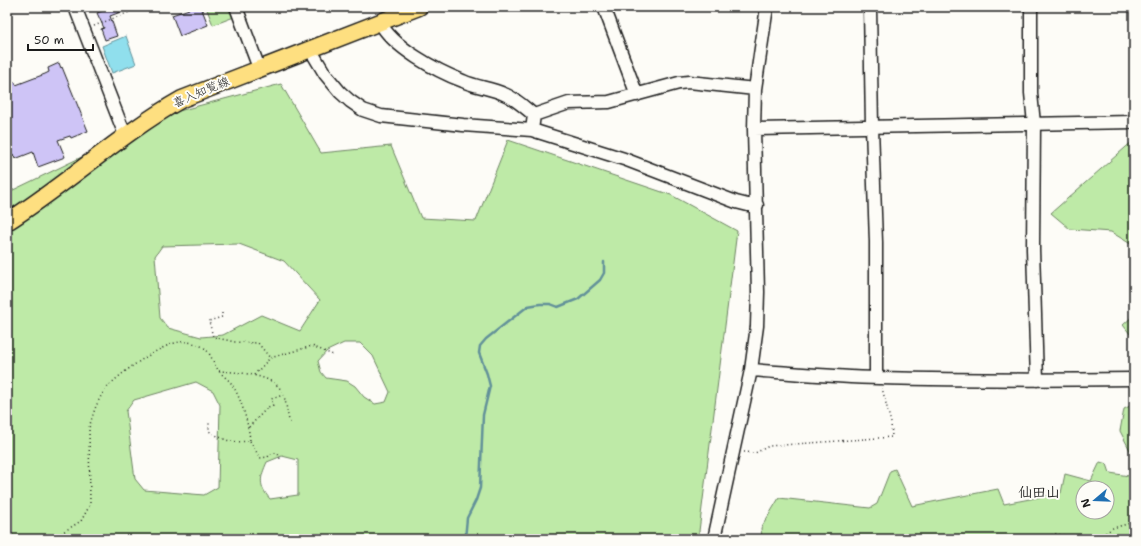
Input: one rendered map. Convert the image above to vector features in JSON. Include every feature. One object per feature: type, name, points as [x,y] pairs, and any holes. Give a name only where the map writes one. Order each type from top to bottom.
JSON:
[{"type":"main road","name":"喜入知覧線","points":[[7,222],[49,194],[125,135],[182,99],[419,7]]},
{"type":"street","points":[[75,7],[125,135]]},
{"type":"street","points":[[236,7],[259,68]]},
{"type":"street","points":[[604,7],[637,95]]},
{"type":"street","points":[[714,539],[751,370],[757,326],[757,205],[754,129],[755,89],[766,7]]},
{"type":"street","points":[[870,7],[876,242],[876,372],[878,378]]},
{"type":"street","points":[[1031,7],[1031,93],[1034,124],[1033,250],[1037,380]]},
{"type":"street","points":[[380,22],[384,31],[394,42],[420,59],[463,81],[509,96],[534,115]]},
{"type":"street","points":[[310,49],[324,74],[345,96],[363,110],[381,116],[463,126],[532,130],[624,159],[736,202],[748,205],[757,205]]},
{"type":"street","points":[[534,115],[569,103],[609,102],[679,83],[689,82],[755,89]]},
{"type":"street","points":[[532,130],[534,115]]},
{"type":"street","points":[[754,129],[1134,122]]},
{"type":"street","points":[[751,370],[826,376],[878,378],[1037,380],[1134,379]]},
{"type":"path","points":[[85,30],[142,7]]},
{"type":"path","points":[[222,313],[222,317],[209,321],[213,337],[235,342],[258,344],[270,358]]},
{"type":"path","points":[[55,539],[81,521],[90,505],[89,428],[98,401],[106,389],[116,379],[155,352],[168,345],[181,342],[203,346],[209,353],[219,371],[232,384],[249,427],[250,441],[260,458],[275,453],[278,454],[280,458],[278,459]]},
{"type":"path","points":[[254,375],[270,358],[312,346],[333,355]]},
{"type":"path","points":[[219,371],[236,371],[254,375],[275,385],[279,388],[283,395],[290,423]]},
{"type":"path","points":[[734,452],[755,453],[769,446],[892,437],[891,422],[878,378]]},
{"type":"path","points":[[249,427],[268,407],[273,405],[271,399],[283,395]]},
{"type":"path","points":[[209,423],[209,431],[223,440],[238,442],[250,441]]},
{"type":"path","points":[[1091,539],[1099,537],[1113,528],[1134,522]]},
{"type":"path","points":[[1040,539],[1056,534],[1079,539]]},
{"type":"green space","points":[[206,7],[231,7],[234,17],[213,25]]},
{"type":"green space","points":[[281,84],[321,153],[391,146],[421,218],[476,221],[508,140],[671,195],[737,231],[698,539],[7,539],[7,193],[175,112]],"holes":[[[239,244],[284,261],[320,300],[300,331],[261,315],[223,335],[201,337],[168,328],[160,318],[155,256],[162,246]],[[344,343],[360,343],[373,356],[390,392],[386,402],[375,404],[364,397],[355,386],[347,381],[326,378],[321,372],[318,361],[327,351]],[[196,382],[213,391],[220,405],[218,487],[204,495],[144,490],[135,479],[126,411],[134,400]],[[282,456],[298,460],[298,495],[270,499],[263,490],[261,481],[267,462]]]},
{"type":"green space","points":[[1134,140],[1134,246],[1111,232],[1070,229],[1051,213]]},
{"type":"green space","points":[[1134,315],[1134,339],[1123,325]]},
{"type":"green space","points":[[1134,404],[1134,458],[1120,431],[1124,409]]},
{"type":"green space","points":[[1134,458],[1134,539],[762,539],[761,528],[779,498],[870,508],[877,504],[890,471],[895,469],[912,506],[998,489],[1004,504],[1061,493],[1065,474],[1087,480],[1075,480],[1075,520],[1115,520],[1115,480],[1091,480],[1100,462],[1107,464],[1110,473],[1129,476]]},
{"type":"water","points":[[126,36],[136,64],[112,73],[102,46]]},
{"type":"building","points":[[112,7],[131,8],[110,16],[117,36],[105,40],[101,29],[104,28],[97,13]]},
{"type":"building","points":[[188,7],[201,7],[208,25],[180,36],[172,15],[189,9]]},
{"type":"building","points":[[59,63],[88,131],[71,138],[70,136],[58,140],[65,157],[38,167],[33,152],[15,159],[13,154],[11,155],[7,146],[7,85],[15,82],[16,85],[45,74],[49,72],[48,68]]},
{"type":"waterway","points":[[465,539],[467,518],[480,488],[483,415],[490,386],[479,353],[480,346],[486,339],[528,306],[550,304],[558,307],[578,299],[600,280],[604,273],[604,262]]},
{"type":"district","name":"仙田山","points":[[1039,492]]}]
